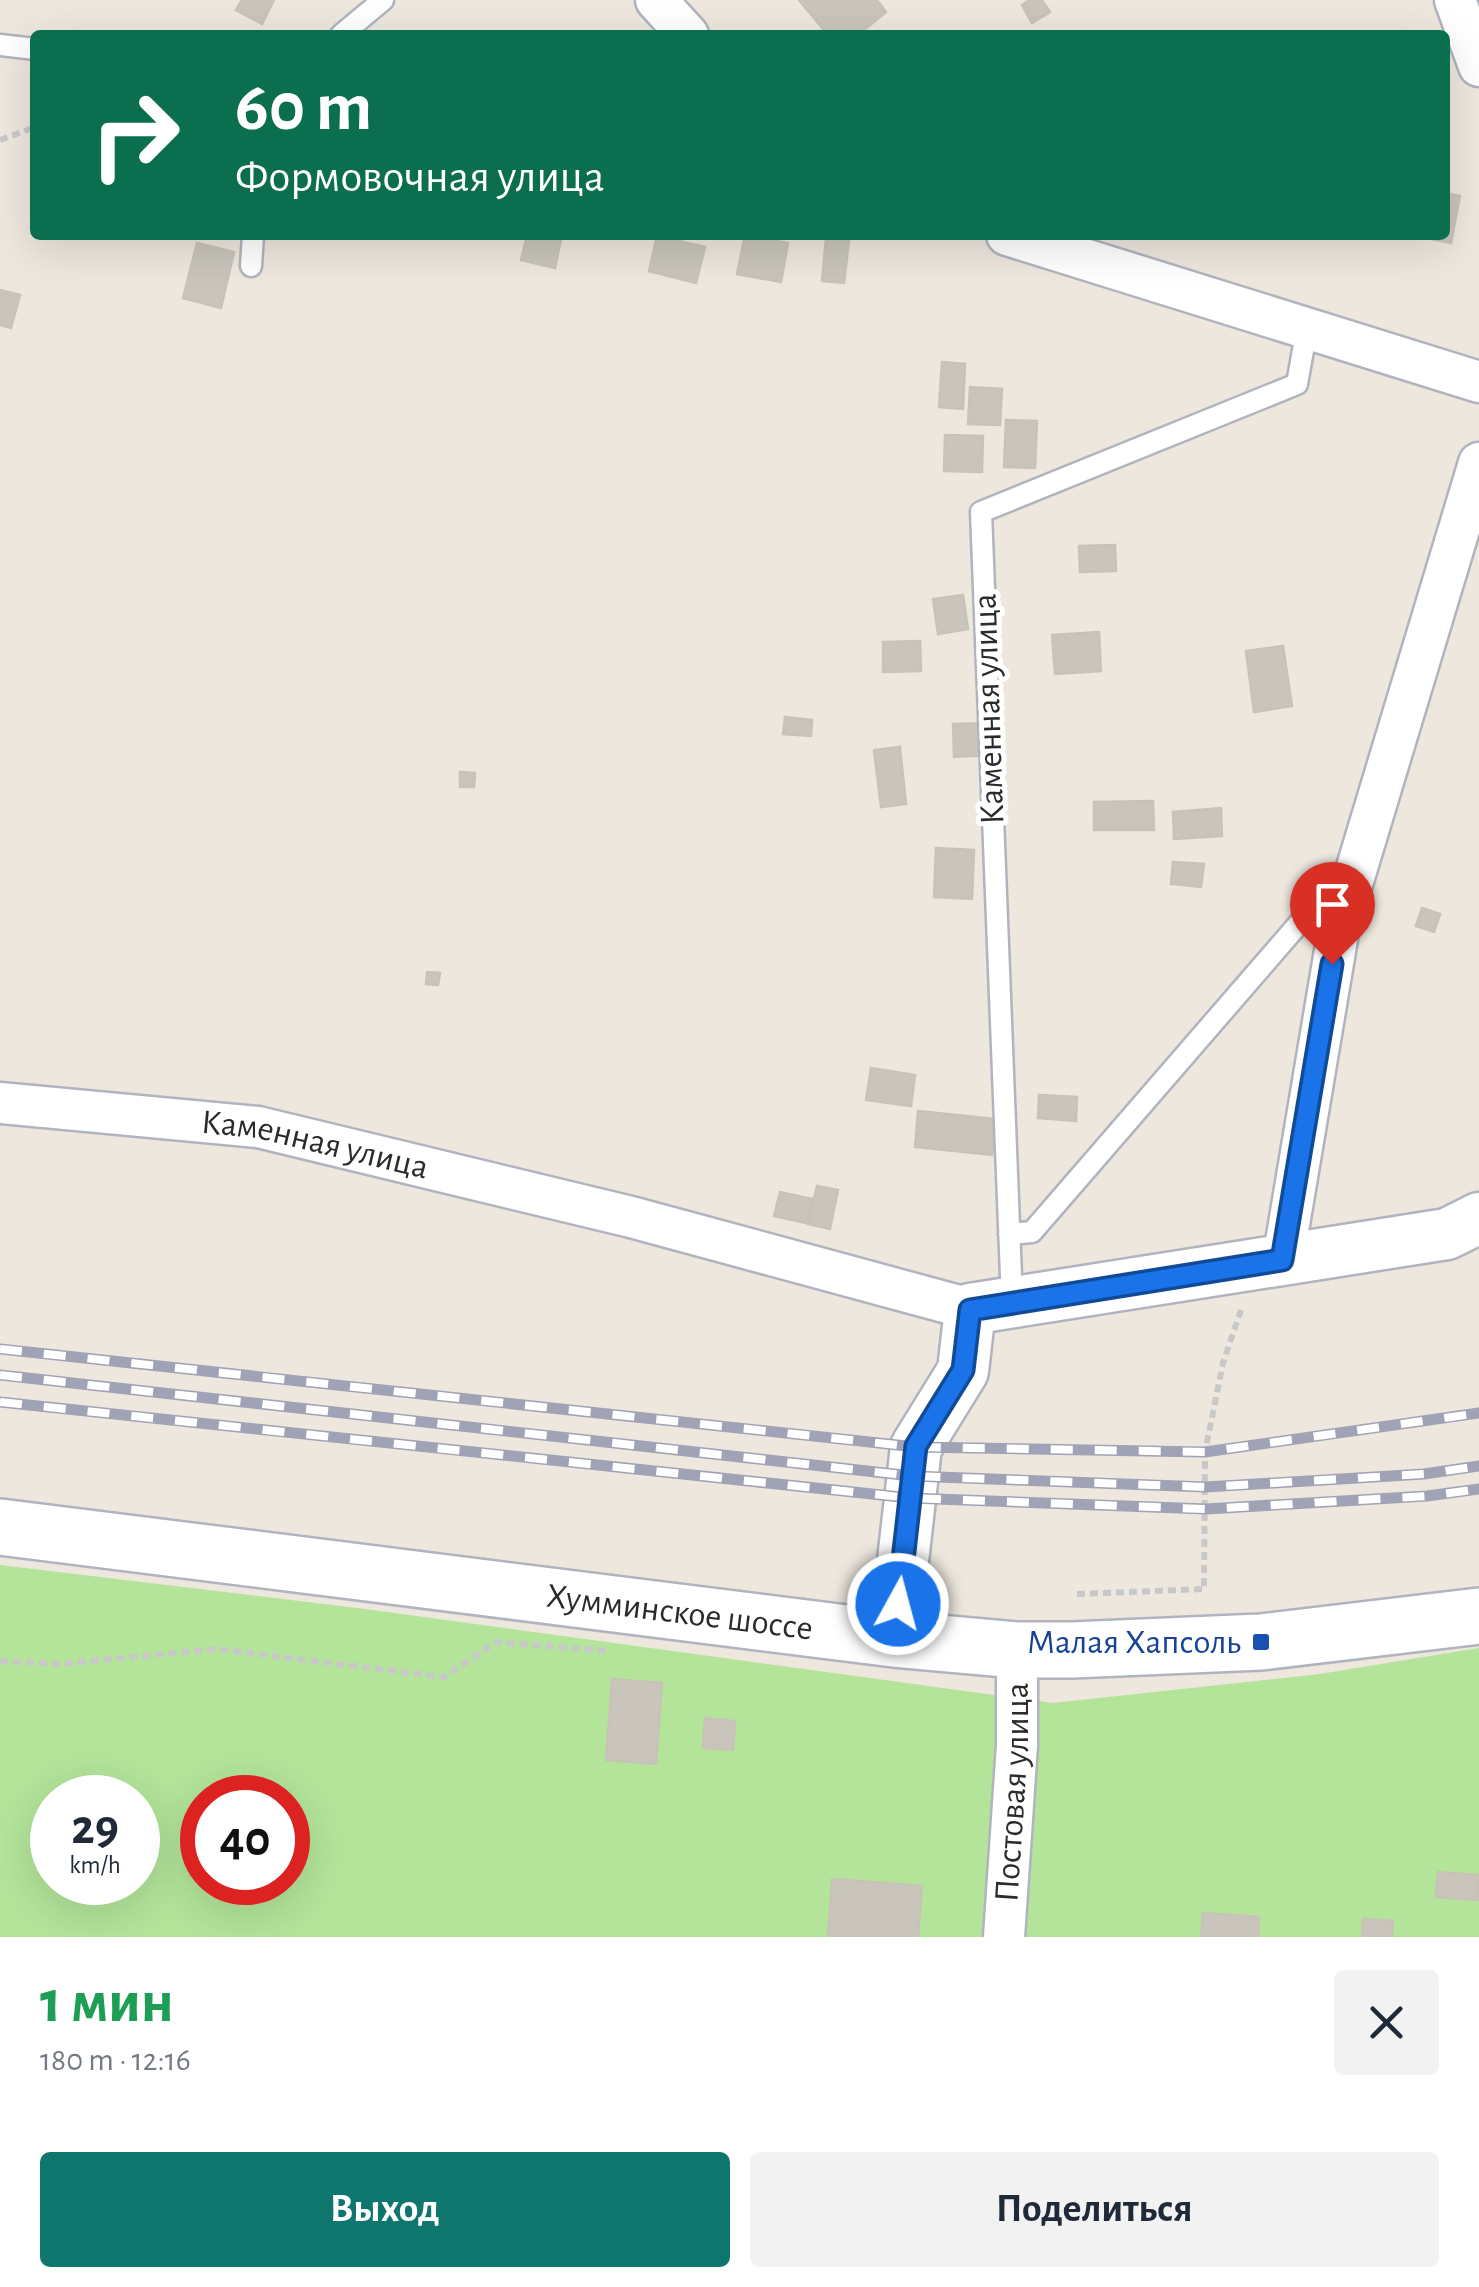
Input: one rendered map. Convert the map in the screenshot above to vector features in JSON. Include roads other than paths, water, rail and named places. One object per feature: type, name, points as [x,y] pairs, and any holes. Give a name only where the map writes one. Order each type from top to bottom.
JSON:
[{"type":"main road","name":"Хумминское шоссе","points":[[0,1527],[1018,1650],[1260,1642],[1479,1616]]},
{"type":"street","points":[[656,0],[683,30]]},
{"type":"street","points":[[1456,0],[1479,66]]},
{"type":"street","points":[[1024,240],[1479,382]]},
{"type":"street","points":[[1269,1262],[1338,927],[1479,463]]},
{"type":"street","name":"Каменная улица","points":[[0,1103],[258,1128],[991,1306]]},
{"type":"street","points":[[894,1638],[916,1446],[963,1370],[991,1306],[1448,1234],[1479,1218]]},
{"type":"street","name":"Постовая улица","points":[[1004,1937],[1018,1746],[1018,1650]]},
{"type":"lane","points":[[347,30],[382,0]]},
{"type":"lane","points":[[0,46],[30,49]]},
{"type":"lane","points":[[251,266],[253,240]]},
{"type":"lane","name":"Каменная улица","points":[[991,1306],[1009,1234],[982,512],[1297,384],[1308,328]]},
{"type":"lane","points":[[1009,1234],[1032,1232],[1302,920],[1338,927]]},
{"type":"railway","points":[[0,1349],[916,1447],[1205,1452],[1479,1413]]},
{"type":"railway","points":[[0,1375],[912,1476],[1206,1487],[1424,1474],[1479,1466]]},
{"type":"railway","points":[[0,1402],[910,1498],[1206,1509],[1427,1496],[1479,1489]]},
{"type":"place","name":"Малая Хапсоль","points":[[1261,1642]]}]
